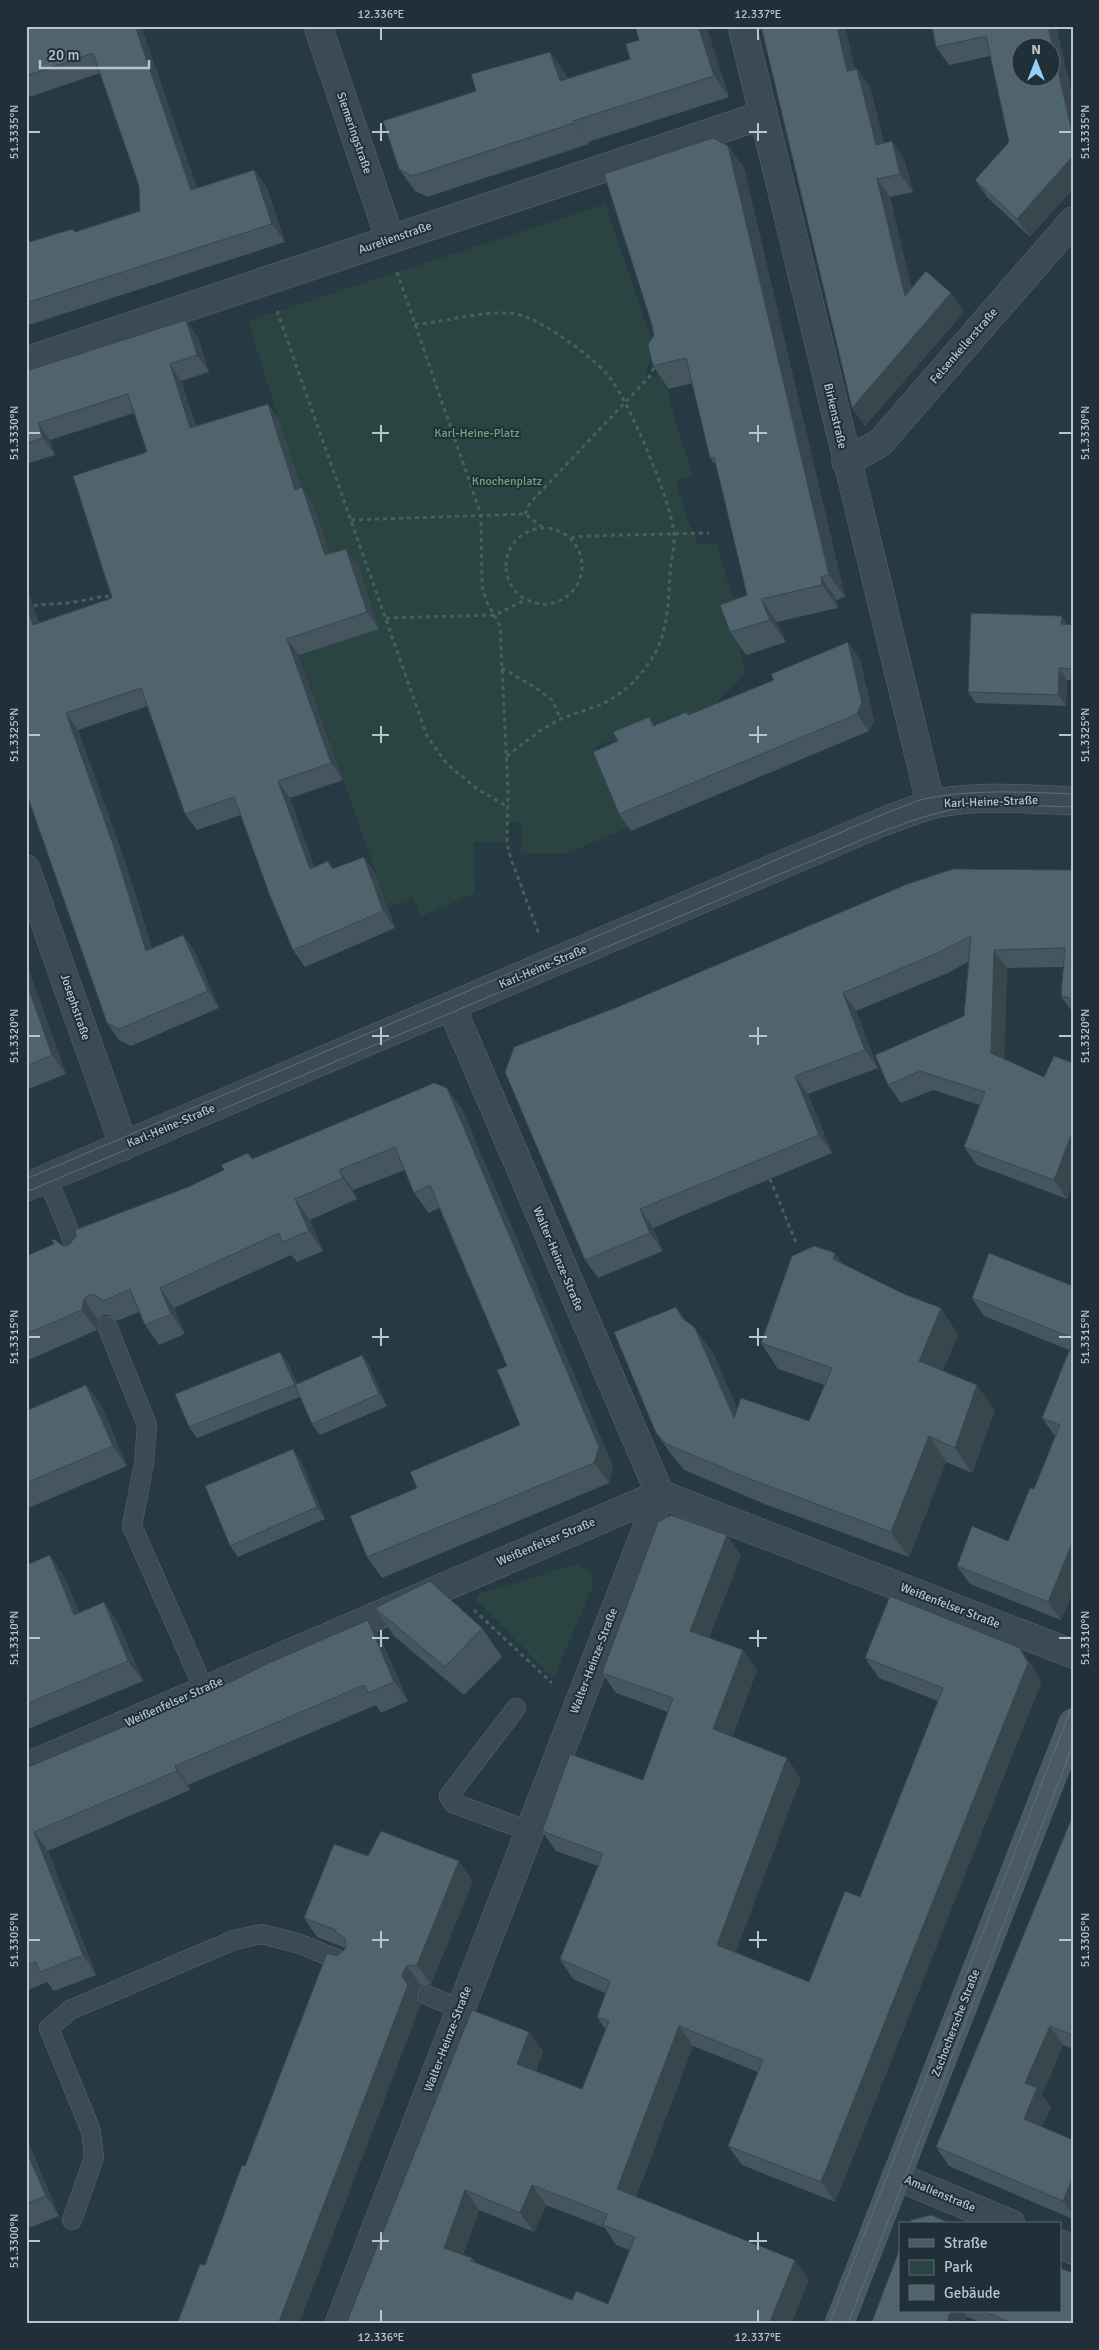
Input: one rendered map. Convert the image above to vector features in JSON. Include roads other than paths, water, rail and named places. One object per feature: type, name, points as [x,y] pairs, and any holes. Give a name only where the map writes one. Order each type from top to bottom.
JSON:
[{"type":"main road","name":"Zschochersche Straße","points":[[839,2324],[1073,1723]]},
{"type":"street","name":"Siemeringstraße","points":[[318,26],[390,240]]},
{"type":"street","name":"Birkenstraße","points":[[742,26],[846,462],[931,805]]},
{"type":"street","name":"Aurelienstraße","points":[[26,361],[763,115]]},
{"type":"street","name":"Felsenkellerstraße","points":[[846,462],[880,443],[1073,221]]},
{"type":"street","name":"Karl-Heine-Straße","points":[[37,1182],[880,823],[931,805],[957,801],[1010,799],[1073,801]]},
{"type":"street","name":"Josephstraße","points":[[26,869],[124,1146]]},
{"type":"street","name":"Walter-Heinze-Straße","points":[[339,2324],[528,1831],[660,1494],[451,1006]]},
{"type":"street","name":"Weißenfelser Straße","points":[[26,1767],[456,1580],[660,1494],[1073,1654]]},
{"type":"street","name":"Amalienstraße","points":[[896,2176],[1006,2222]]},
{"type":"lane","points":[[37,1182],[79,1255]]},
{"type":"lane","points":[[107,1326],[147,1425],[144,1462],[132,1526],[204,1689]]},
{"type":"lane","points":[[516,1708],[449,1796],[453,1803],[528,1831]]},
{"type":"lane","points":[[72,2220],[94,2158],[92,2131],[49,2028],[70,2010],[234,1940],[262,1934],[300,1944],[349,1964]]},
{"type":"lane","points":[[427,1994],[460,2009]]},
{"type":"tram line","points":[[26,1179],[912,803],[942,796],[979,792],[1073,794]]},
{"type":"tram line","points":[[26,1192],[868,837],[925,816],[975,806],[1073,807]]},
{"type":"tram line","points":[[829,2324],[1073,1704]]},
{"type":"tram line","points":[[848,2324],[1073,1745]]},
{"type":"park label","name":"Karl-Heine-Platz","points":[[477,433]]},
{"type":"park label","name":"Knochenplatz","points":[[507,481]]}]
